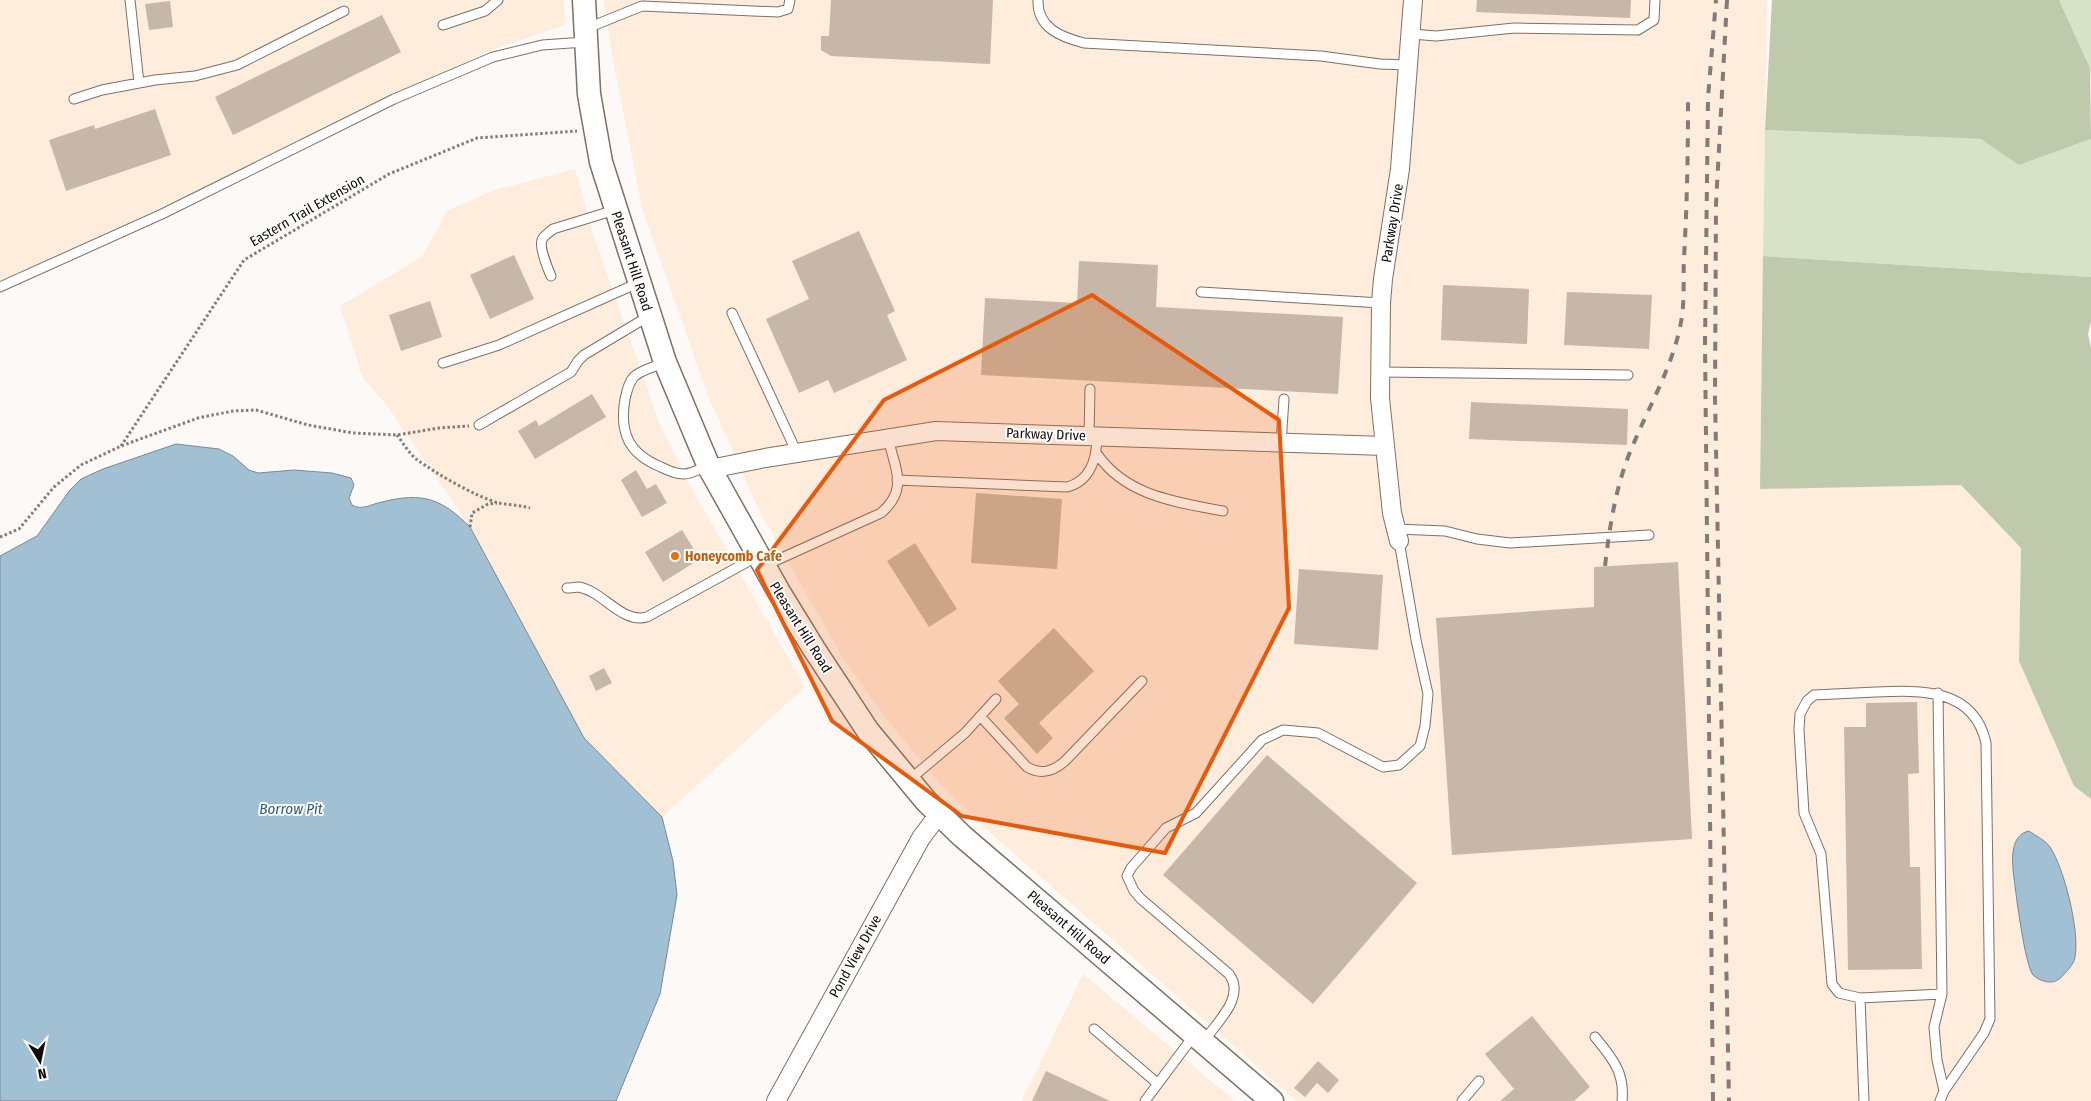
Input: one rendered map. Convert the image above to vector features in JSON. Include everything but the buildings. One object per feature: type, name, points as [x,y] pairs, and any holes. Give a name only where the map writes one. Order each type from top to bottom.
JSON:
[{"type":"street","name":"Pleasant Hill Road","points":[[584,0],[589,94],[601,162],[665,362],[709,467],[761,561],[814,649],[868,731],[908,781],[939,814],[1272,1101]]},
{"type":"street","name":"Parkway Drive","points":[[1398,535],[1392,514],[1380,398],[1381,303],[1400,169],[1412,34],[1413,0]]},
{"type":"street","name":"Parkway Drive","points":[[709,467],[936,431],[1385,446]]},
{"type":"street","name":"Pond View Drive","points":[[776,1101],[921,838],[939,814]]},
{"type":"lane","points":[[130,0],[139,83]]},
{"type":"lane","points":[[443,25],[485,11],[498,0]]},
{"type":"lane","points":[[0,288],[162,214],[394,99],[493,56],[585,36],[642,3],[778,12],[788,9],[790,0]]},
{"type":"lane","points":[[1038,0],[1038,6],[1044,20],[1054,33],[1084,43],[1321,56],[1380,64],[1408,65]]},
{"type":"lane","points":[[1412,34],[1436,36],[1514,28],[1638,30],[1654,20],[1655,0]]},
{"type":"lane","points":[[74,99],[102,90],[195,76],[237,65],[344,11]]},
{"type":"lane","points":[[551,276],[541,245],[546,234],[554,229],[615,210]]},
{"type":"lane","points":[[443,363],[499,346],[639,283]]},
{"type":"lane","points":[[1202,292],[1381,303]]},
{"type":"lane","points":[[732,313],[797,453]]},
{"type":"lane","points":[[479,425],[571,372],[578,361],[584,356],[650,316]]},
{"type":"lane","points":[[665,362],[637,374],[630,382],[623,413],[625,434],[634,450],[642,458],[671,471],[681,474],[709,467]]},
{"type":"lane","points":[[1380,372],[1628,375]]},
{"type":"lane","points":[[1090,389],[1093,436],[1097,454],[1103,464],[1134,489],[1172,502],[1223,511]]},
{"type":"lane","points":[[1281,443],[1284,399]]},
{"type":"lane","points":[[567,588],[579,588],[588,591],[620,611],[640,619],[648,617],[761,561],[881,513],[892,503],[896,495],[897,480],[888,438]]},
{"type":"lane","points":[[897,480],[1060,488],[1075,485],[1081,480],[1090,469],[1097,454]]},
{"type":"lane","points":[[1145,1101],[1157,1083],[1200,1038],[1234,998],[1234,981],[1229,974],[1134,891],[1127,876],[1131,868],[1166,828],[1196,813],[1262,740],[1276,733],[1283,730],[1318,733],[1384,766],[1399,765],[1420,746],[1425,726],[1428,694],[1416,640],[1398,535],[1445,531],[1477,539],[1510,543],[1649,535]]},
{"type":"lane","points":[[980,716],[1027,767],[1035,772],[1047,772],[1065,762],[1142,681]]},
{"type":"lane","points":[[1940,1101],[1944,1091],[1984,1033],[1990,1019],[1986,743],[1983,730],[1972,713],[1957,702],[1938,693],[1916,690],[1814,695],[1806,701],[1800,714],[1799,730],[1804,813],[1821,854],[1832,984],[1839,993],[1860,998],[1942,994]]},
{"type":"lane","points":[[1938,693],[1942,994],[1934,1027],[1937,1060],[1944,1091]]},
{"type":"lane","points":[[908,781],[965,733],[996,699]]},
{"type":"lane","points":[[1860,998],[1864,1101]]},
{"type":"lane","points":[[1094,1029],[1157,1083]]},
{"type":"lane","points":[[1595,1037],[1618,1069],[1624,1087],[1622,1101]]},
{"type":"lane","points":[[1462,1101],[1479,1081]]},
{"type":"path","name":"Eastern Trail Extension","points":[[121,446],[244,260],[390,174],[476,138],[573,130],[595,135]]},
{"type":"path","points":[[0,537],[18,529],[54,487],[81,465],[121,446],[198,418],[233,411],[256,410],[308,425],[353,432],[397,435],[439,428],[479,425]]},
{"type":"path","points":[[397,435],[415,458],[478,495],[500,503]]},
{"type":"path","points":[[470,527],[472,513],[488,504],[518,504],[530,508]]},
{"type":"highlighted area","points":[[1092,295],[1279,420],[1289,608],[1165,853],[962,816],[832,721],[757,570],[884,400]]},
{"type":"shaded area","points":[[0,0],[564,0],[565,25],[486,52],[184,197],[0,281]]},
{"type":"shaded area","points":[[604,0],[1767,0],[1760,489],[1961,485],[2021,548],[2019,661],[2074,785],[2091,799],[2091,1101],[1297,1101],[985,828],[940,784],[881,712],[843,658],[761,514],[709,398],[642,208],[611,49]]},
{"type":"shaded area","points":[[575,169],[596,243],[660,425],[692,489],[805,687],[662,817],[584,738],[470,527],[388,407],[363,378],[340,306],[422,257],[448,210],[495,190]]},
{"type":"shaded area","points":[[1083,974],[1235,1101],[1022,1101]]},
{"type":"green space","points":[[1772,0],[2059,0],[2090,68],[2091,139],[2019,165],[1981,139],[1765,130]]},
{"type":"green space","points":[[2059,0],[2091,0],[2091,79],[2090,68]]},
{"type":"green space","points":[[1765,130],[1981,139],[2024,163],[2091,139],[2091,277],[1763,256]]},
{"type":"green space","points":[[1763,256],[2091,277],[2091,321],[2088,334],[2091,348],[2091,799],[2074,786],[2019,661],[2021,548],[1961,485],[1760,489]]},
{"type":"water","name":"Borrow Pit","points":[[176,444],[219,449],[233,456],[249,470],[258,473],[294,470],[332,473],[351,478],[354,485],[349,498],[352,505],[356,507],[396,499],[420,498],[430,500],[450,509],[470,527],[584,738],[662,817],[673,861],[677,895],[660,994],[616,1101],[0,1101],[0,556],[37,536],[70,490],[81,479],[103,469]]},
{"type":"water","points":[[2029,831],[2050,847],[2061,869],[2073,916],[2076,946],[2073,963],[2062,977],[2052,982],[2036,978],[2030,969],[2019,914],[2013,872],[2013,850],[2018,838]]},
{"type":"railway","points":[[1713,1101],[1705,344],[1708,98],[1716,0]]},
{"type":"railway","points":[[1727,0],[1716,204],[1715,398],[1729,1101]]},
{"type":"railway","points":[[1605,566],[1622,474],[1673,354],[1681,322],[1687,200],[1688,102]]},
{"type":"place","name":"Honeycomb Cafe","points":[[675,556]]}]
